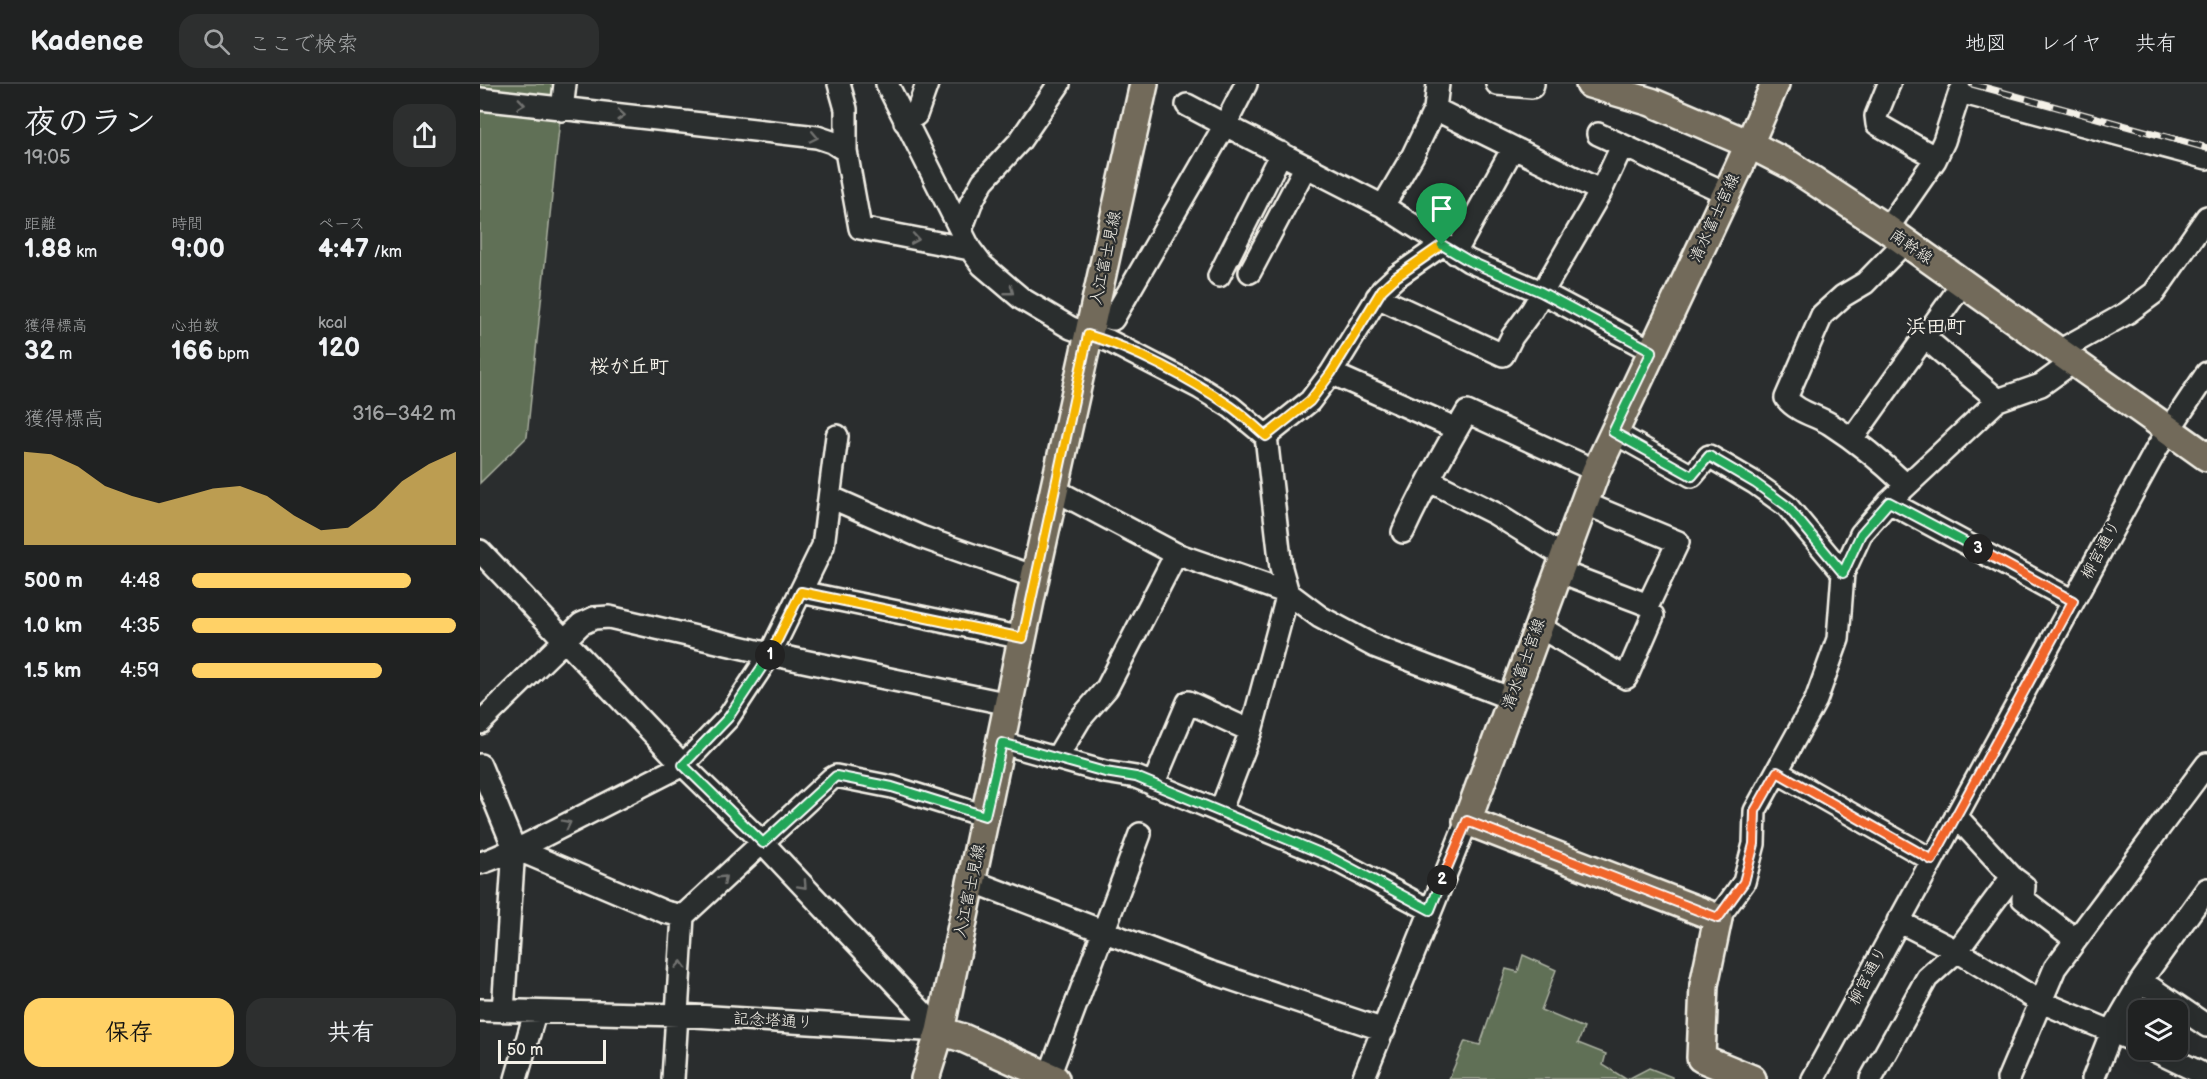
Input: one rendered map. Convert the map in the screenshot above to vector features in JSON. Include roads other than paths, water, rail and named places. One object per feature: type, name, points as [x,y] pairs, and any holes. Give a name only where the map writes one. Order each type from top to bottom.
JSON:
[{"type":"main road","name":"入江富士見線","points":[[925,1079],[940,1030],[1035,577],[1144,84]]},
{"type":"main road","name":"南幹線","points":[[1590,84],[1651,102],[1749,144],[1790,165],[1896,236],[2207,457]]},
{"type":"main road","name":"清水富士宮線","points":[[1467,821],[1596,471],[1775,84]]},
{"type":"main road","points":[[1467,821],[1718,918],[1704,985],[1701,1058],[1752,1079]]},
{"type":"main road","name":"記念塔通り","points":[[940,1030],[1052,1078]]},
{"type":"street","points":[[562,110],[564,84]]},
{"type":"street","points":[[839,84],[846,109],[846,151],[860,228],[965,240]]},
{"type":"street","points":[[887,84],[965,240],[982,265],[1022,299],[1071,328],[1113,319],[1225,125],[1246,84]]},
{"type":"street","points":[[905,122],[916,115],[927,84]]},
{"type":"street","points":[[965,240],[971,203],[983,181],[1019,142],[1059,84]]},
{"type":"street","points":[[1383,206],[1413,155],[1435,110],[1438,84]]},
{"type":"street","points":[[1497,84],[1532,87],[1533,84]]},
{"type":"street","points":[[1889,84],[1876,116],[1877,124],[1936,158]]},
{"type":"street","points":[[1906,485],[1881,461],[1852,439],[1827,423],[1793,407],[1786,398],[1822,315],[1843,296],[1865,283],[1896,236],[1944,141],[1960,92],[2207,158]]},
{"type":"street","points":[[480,99],[817,137],[832,142],[846,151]]},
{"type":"street","points":[[1187,105],[1383,206],[1469,261],[1541,292],[1652,351]]},
{"type":"street","points":[[1435,110],[1601,191]]},
{"type":"street","points":[[1598,134],[1726,193]]},
{"type":"street","points":[[1377,297],[1503,355],[1512,337],[1532,310],[1601,191],[1622,146]]},
{"type":"street","points":[[1266,436],[1310,401],[1331,373],[1377,297],[1396,277],[1449,249],[1514,148]]},
{"type":"street","points":[[1219,276],[1281,153]]},
{"type":"street","points":[[1250,272],[1306,166]]},
{"type":"street","points":[[1718,918],[1744,882],[1754,844],[1755,811],[1815,700],[1838,639],[1843,573],[1861,534],[1906,485],[1998,400],[2041,386],[2066,357],[2154,293],[2207,217]]},
{"type":"street","points":[[1241,231],[1266,242]]},
{"type":"street","points":[[1852,439],[1963,283]]},
{"type":"street","points":[[1090,325],[1109,341],[1200,388],[1231,407],[1266,436],[1281,568],[1288,593],[1251,730],[1220,812]]},
{"type":"street","points":[[1924,337],[1998,400]]},
{"type":"street","points":[[1331,373],[1457,429]]},
{"type":"street","name":"柳宮通り","points":[[1813,1079],[2073,601],[2169,429],[2207,373]]},
{"type":"street","points":[[1403,532],[1420,494],[1430,481],[1467,412],[1596,471]]},
{"type":"street","points":[[1613,432],[1692,476],[1709,456],[1755,483],[1787,506],[1843,573]]},
{"type":"street","points":[[480,863],[526,845],[683,765],[728,718],[770,654],[823,546],[837,436]]},
{"type":"street","points":[[1430,481],[1494,513],[1561,563],[1648,605],[1678,542],[1584,503]]},
{"type":"street","points":[[1055,490],[1176,554],[1288,593],[1320,617],[1374,646],[1512,699]]},
{"type":"street","points":[[830,497],[921,537],[1035,577]]},
{"type":"street","points":[[1889,502],[2073,601]]},
{"type":"street","points":[[480,551],[564,642],[683,765],[763,843],[940,1030]]},
{"type":"street","points":[[1056,759],[1080,719],[1107,688],[1176,554]]},
{"type":"street","points":[[801,592],[1023,638]]},
{"type":"street","points":[[1538,626],[1626,678],[1653,615]]},
{"type":"street","points":[[480,723],[581,624],[594,618],[609,617],[770,654],[1009,704]]},
{"type":"street","points":[[1153,785],[1188,702],[1251,730]]},
{"type":"street","points":[[1002,743],[1105,772],[1136,777],[1330,857],[1430,910]]},
{"type":"street","points":[[2008,1079],[2039,1001],[2055,968],[2207,764]]},
{"type":"street","points":[[480,765],[514,848],[503,1011]]},
{"type":"street","points":[[1777,772],[1932,860]]},
{"type":"street","points":[[673,1079],[679,1015],[683,916],[836,776],[892,787],[985,816]]},
{"type":"street","points":[[1956,816],[2012,877],[2024,886],[2023,898],[2075,939]]},
{"type":"street","points":[[1363,1079],[1467,821]]},
{"type":"street","points":[[1052,1078],[1140,834]]},
{"type":"street","points":[[514,848],[665,912],[683,916]]},
{"type":"street","points":[[1871,1079],[1926,978],[1957,951],[2012,877]]},
{"type":"street","points":[[972,881],[1210,972],[1384,1030]]},
{"type":"street","points":[[2092,1079],[2112,1031],[2141,981],[2207,889]]},
{"type":"street","points":[[1898,921],[1957,951],[2039,1001],[2128,1038]]},
{"type":"street","points":[[2141,981],[2207,1026]]},
{"type":"street","name":"記念塔通り","points":[[480,1010],[679,1015],[940,1030]]},
{"type":"street","points":[[516,1079],[535,1013]]},
{"type":"street","points":[[2174,1060],[2207,1076]]},
{"type":"railway","points":[[1972,84],[2207,148]]},
{"type":"district","name":"浜田町","points":[[1936,327]]},
{"type":"district","name":"桜が丘町","points":[[629,367]]}]
